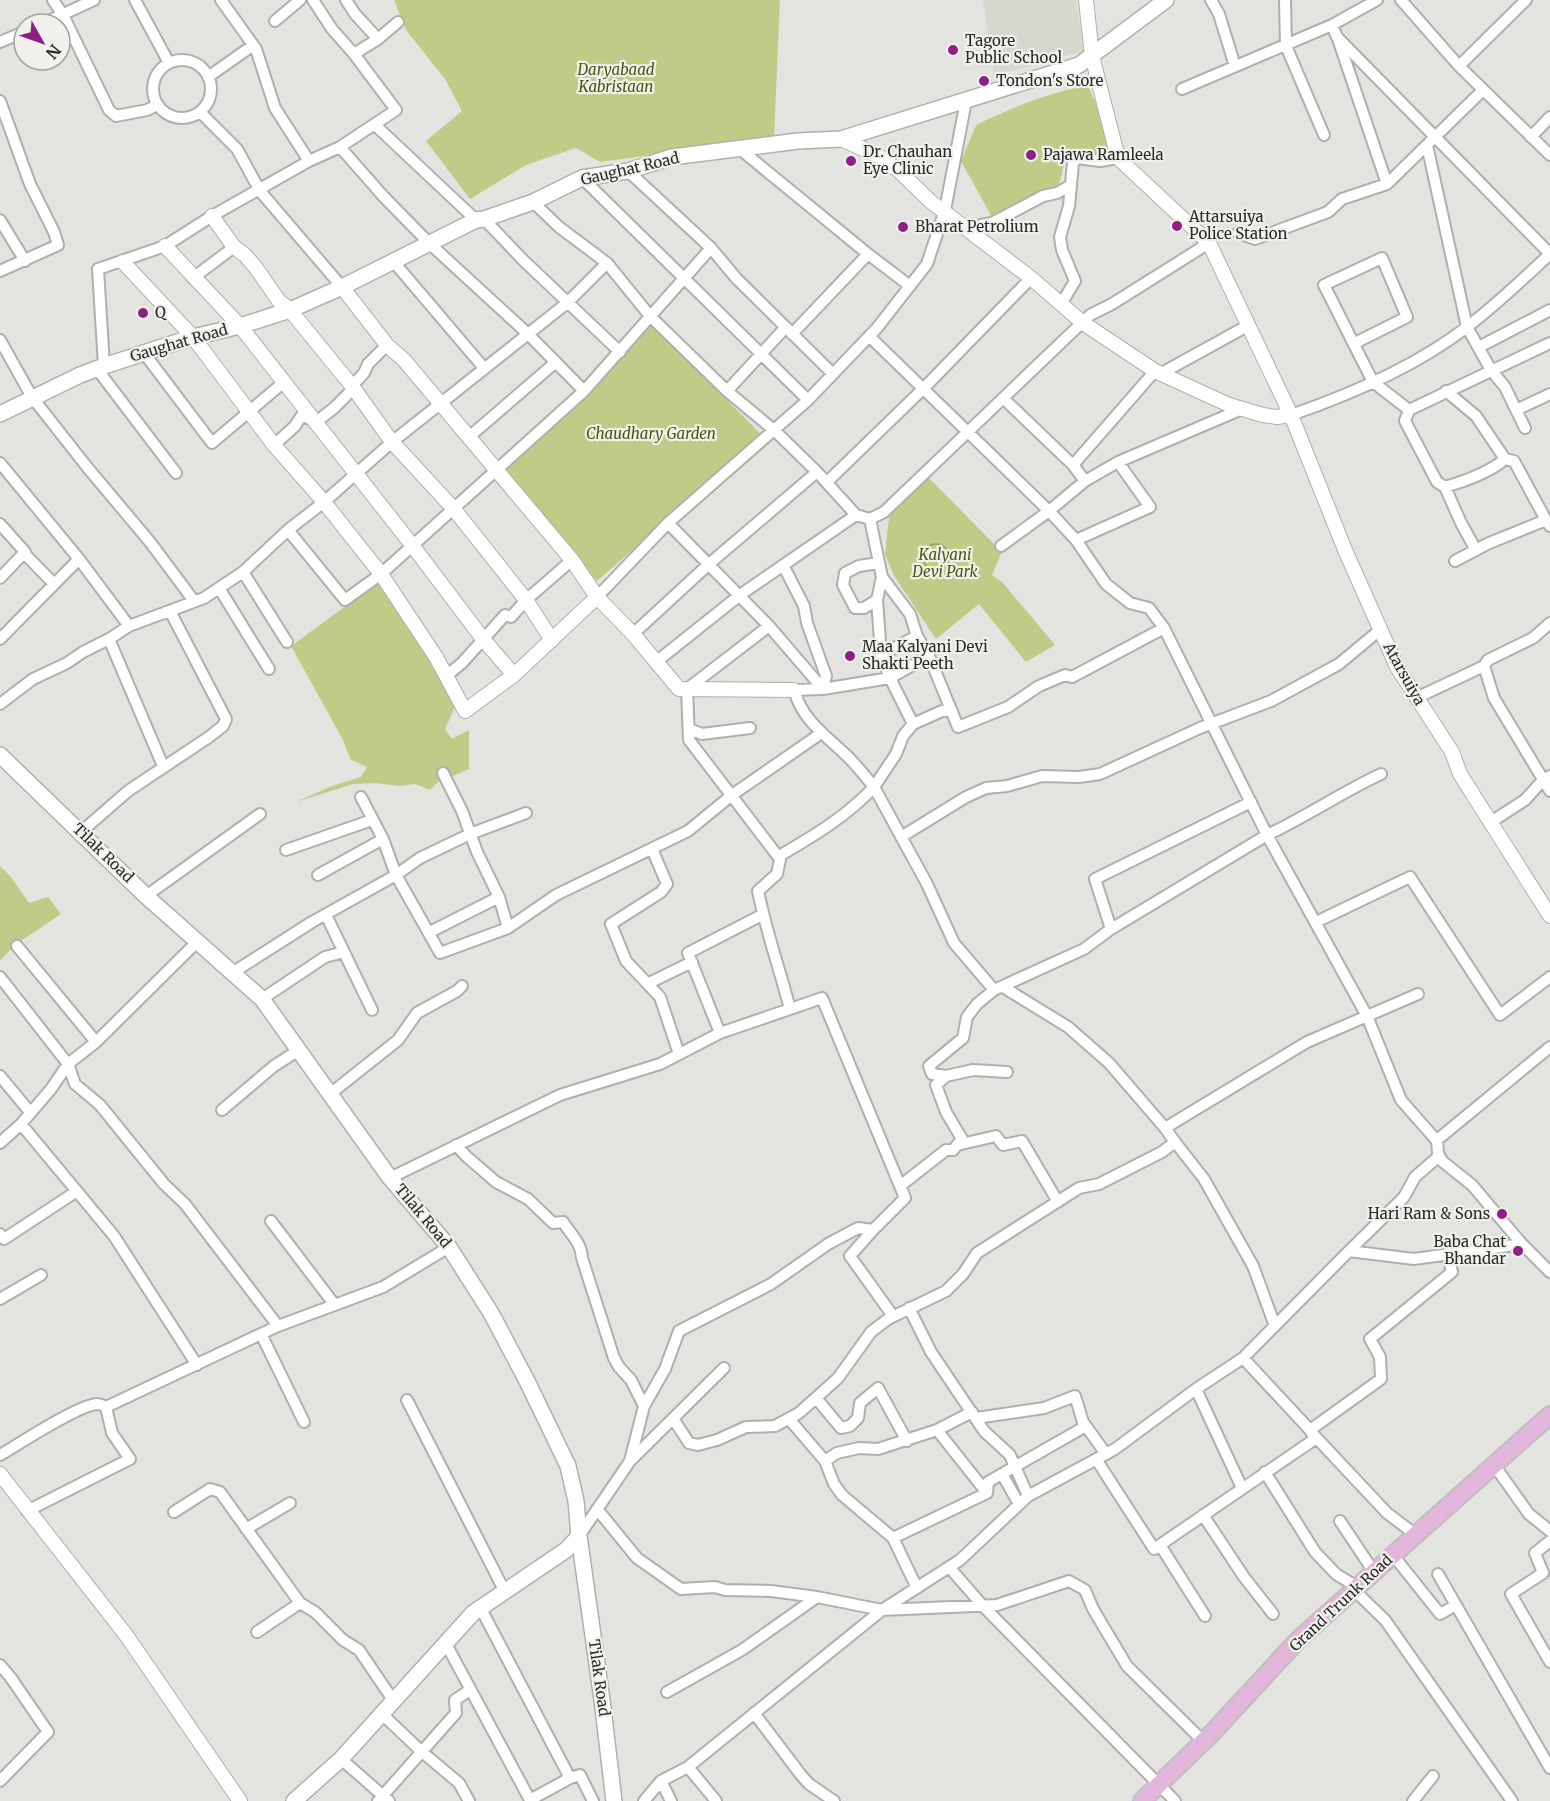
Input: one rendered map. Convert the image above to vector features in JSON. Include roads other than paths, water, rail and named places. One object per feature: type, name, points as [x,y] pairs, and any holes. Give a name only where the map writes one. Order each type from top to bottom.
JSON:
[{"type":"main road","name":"Gaughat Road","points":[[0,414],[80,375],[193,337],[240,326],[290,310],[342,287],[429,243],[480,220],[533,202],[582,178],[628,171],[672,157],[798,141],[841,139],[1079,65],[1166,0]]},
{"type":"main road","name":"Tilak Road","points":[[0,755],[146,896],[262,999],[390,1178],[449,1247],[491,1312],[568,1466],[576,1501],[614,1801]]},
{"type":"main road","name":"Grand Trunk Road","points":[[1142,1801],[1299,1640],[1550,1416]]},
{"type":"main road","points":[[294,1801],[340,1759],[473,1613],[566,1550],[579,1536]]},
{"type":"street","points":[[69,12],[94,0]]},
{"type":"street","points":[[135,0],[169,63]]},
{"type":"street","points":[[221,0],[256,49],[275,108],[309,161]]},
{"type":"street","points":[[275,21],[300,0]]},
{"type":"street","points":[[176,473],[100,368],[98,269],[165,246],[212,216],[260,191],[309,161],[340,147],[396,110],[332,29],[313,0]]},
{"type":"street","points":[[346,0],[355,14],[378,39]]},
{"type":"street","points":[[533,202],[559,227],[607,263],[650,316],[727,391],[775,431],[827,482],[856,515],[870,519],[884,512],[1090,315],[1112,304],[1209,243],[1118,158],[1092,56],[1086,0]]},
{"type":"street","points":[[1211,0],[1219,14],[1236,66]]},
{"type":"street","points":[[1285,0],[1286,46],[1324,135]]},
{"type":"street","points":[[1182,89],[1286,46],[1332,25],[1377,0]]},
{"type":"street","points":[[1401,0],[1459,66],[1550,155]]},
{"type":"street","points":[[1459,66],[1527,0]]},
{"type":"street","points":[[354,54],[378,39],[398,22]]},
{"type":"street","points":[[1332,25],[1387,184]]},
{"type":"street","points":[[72,34],[109,110],[116,116],[147,110],[157,105]]},
{"type":"street","points":[[841,139],[877,155],[898,170],[930,201],[945,210],[1031,278],[1083,323],[1158,373],[1242,409],[1277,417],[1290,415],[1333,401],[1446,342],[1467,327],[1550,254],[1337,37]]},
{"type":"street","points":[[208,77],[252,46]]},
{"type":"street","points":[[178,60],[196,64],[208,77],[210,96],[200,111],[191,116],[182,118],[164,112],[157,105],[153,96],[155,77],[169,63],[178,60]]},
{"type":"street","points":[[1238,233],[1255,239],[1328,212],[1342,199],[1360,191],[1387,184],[1483,90]]},
{"type":"street","points":[[123,262],[193,337],[274,445],[324,502],[381,574],[436,657],[465,711],[514,675],[552,640],[668,523],[775,431],[878,328],[927,264],[945,210],[966,100]]},
{"type":"street","points":[[0,101],[30,184],[58,245],[0,270]]},
{"type":"street","points":[[200,111],[237,148],[260,191],[342,287],[387,345],[404,360],[497,470],[572,560],[597,597],[633,634],[679,688],[823,689],[890,678],[929,656]]},
{"type":"street","points":[[1531,137],[1550,117]]},
{"type":"street","points":[[375,126],[480,220],[620,352]]},
{"type":"street","points":[[1427,145],[1467,327],[1491,370],[1505,387],[1525,428]]},
{"type":"street","points":[[340,147],[429,243],[527,333],[584,391]]},
{"type":"street","points":[[741,150],[868,255],[910,286]]},
{"type":"street","points":[[1061,304],[1075,281],[1060,243],[1069,206],[1073,163],[1077,158],[1100,161],[1118,158]]},
{"type":"street","points":[[628,171],[711,248],[736,278],[833,374]]},
{"type":"street","points":[[582,178],[808,400]]},
{"type":"street","points":[[972,231],[1043,196],[1057,193],[1071,185]]},
{"type":"street","points":[[212,216],[234,247],[245,255],[279,301],[290,310],[352,386],[392,442],[453,508],[525,600],[552,640]]},
{"type":"street","points":[[0,220],[25,261]]},
{"type":"street","name":"Atarsuiya","points":[[1209,243],[1290,415],[1345,550],[1397,667],[1452,752],[1460,774],[1550,916]]},
{"type":"street","points":[[165,246],[240,326],[483,639],[514,675]]},
{"type":"street","points":[[193,278],[234,247]]},
{"type":"street","points":[[288,530],[345,600],[381,574],[584,391],[711,248]]},
{"type":"street","points":[[727,391],[760,354],[789,331],[868,255]]},
{"type":"street","points":[[1355,344],[1407,316],[1382,258],[1324,285],[1373,382],[1409,410]]},
{"type":"street","points":[[393,261],[484,368]]},
{"type":"street","points":[[0,704],[33,679],[67,663],[129,626],[204,598],[243,572],[288,530],[324,502],[392,442],[567,303],[607,263]]},
{"type":"street","points":[[827,482],[924,388],[1031,278]]},
{"type":"street","points":[[1479,347],[1550,310]]},
{"type":"street","points":[[1072,465],[1158,373],[1249,325]]},
{"type":"street","points":[[869,336],[1049,511],[1076,540],[1106,584],[1130,603],[1149,608],[1164,628],[1267,835],[1368,1016],[1401,1100],[1437,1141],[1440,1159],[1472,1185],[1522,1244],[1550,1272]]},
{"type":"street","points":[[0,340],[32,397],[150,542],[194,601]]},
{"type":"street","points":[[1476,550],[1445,487],[1437,482],[1405,421],[1409,410],[1550,343]]},
{"type":"street","points":[[316,422],[351,391],[352,386],[364,373],[368,364],[387,345]]},
{"type":"street","points":[[144,353],[212,443],[284,382]]},
{"type":"street","points":[[469,437],[556,362]]},
{"type":"street","points":[[1446,391],[1476,416],[1505,459],[1514,461],[1548,523],[1476,550],[1455,561]]},
{"type":"street","points":[[1516,410],[1550,394]]},
{"type":"street","points":[[1004,399],[1072,465],[1085,481]]},
{"type":"street","points":[[1001,546],[1085,481],[1118,462],[1242,409]]},
{"type":"street","points":[[274,445],[295,426],[302,415],[316,422]]},
{"type":"street","points":[[1445,487],[1463,481],[1505,459]]},
{"type":"street","points":[[1076,540],[1150,507],[1118,462]]},
{"type":"street","points":[[0,463],[80,559],[129,626]]},
{"type":"street","points":[[633,634],[708,564],[817,472]]},
{"type":"street","points":[[656,662],[740,596],[856,515]]},
{"type":"street","points":[[870,519],[882,577],[910,614],[917,636],[929,656],[958,727],[1008,707],[1039,686],[1065,675],[1072,677],[1164,628]]},
{"type":"street","points":[[668,523],[769,626],[823,689]]},
{"type":"street","points":[[0,525],[54,584]]},
{"type":"street","points":[[0,578],[24,553]]},
{"type":"street","points":[[0,639],[80,559]]},
{"type":"street","points":[[446,677],[462,663],[505,615],[511,617],[525,600],[572,560]]},
{"type":"street","points":[[878,562],[859,566],[845,573],[843,585],[855,608],[864,608],[878,600]]},
{"type":"street","points":[[783,565],[804,606],[807,623],[826,676],[823,689]]},
{"type":"street","points":[[243,572],[287,642]]},
{"type":"street","points":[[882,577],[878,600],[881,655],[913,723]]},
{"type":"street","points":[[219,588],[269,669]]},
{"type":"street","points":[[81,832],[111,803],[209,737],[223,726],[226,719],[170,611]]},
{"type":"street","points":[[1416,698],[1484,666],[1488,660],[1533,638],[1550,623]]},
{"type":"street","points":[[687,689],[769,626]]},
{"type":"street","points":[[901,837],[966,797],[986,788],[1007,786],[1042,777],[1078,777],[1100,774],[1155,747],[1271,700],[1338,664],[1381,629]]},
{"type":"street","points":[[881,655],[917,636]]},
{"type":"street","points":[[109,639],[163,766]]},
{"type":"street","points":[[1484,666],[1494,698],[1547,778],[1550,791]]},
{"type":"street","points":[[687,689],[688,740],[780,859]]},
{"type":"street","points":[[794,690],[801,708],[820,734],[850,759],[874,787],[927,884],[954,943],[999,988],[1068,1027],[1109,1063],[1165,1128],[1204,1179],[1253,1266],[1275,1326]]},
{"type":"street","points":[[790,1009],[777,959],[762,915],[758,891],[777,874],[782,855],[856,806],[874,787],[913,723],[942,711],[952,711]]},
{"type":"street","points":[[688,729],[702,734],[750,728]]},
{"type":"street","points":[[361,797],[383,839],[396,875],[440,954],[508,928],[556,895],[688,831],[732,795],[820,734]]},
{"type":"street","points":[[443,773],[499,897],[508,928]]},
{"type":"street","points":[[1007,1072],[973,1070],[946,1076],[932,1074],[929,1066],[963,1038],[967,1017],[977,1004],[999,988],[1083,949],[1111,929],[1267,835],[1292,824],[1350,788],[1381,774]]},
{"type":"street","points":[[1491,822],[1525,800],[1547,778]]},
{"type":"street","points":[[1111,929],[1095,879],[1251,802]]},
{"type":"street","points":[[232,973],[396,875],[420,858],[470,834],[526,813]]},
{"type":"street","points":[[146,896],[260,814]]},
{"type":"street","points":[[286,850],[372,820]]},
{"type":"street","points":[[318,874],[383,839]]},
{"type":"street","points":[[652,849],[667,884],[660,892],[610,924],[626,961],[660,997],[679,1054]]},
{"type":"street","points":[[1316,921],[1410,877],[1500,1015],[1550,976]]},
{"type":"street","points":[[430,933],[499,897]]},
{"type":"street","points":[[326,915],[372,1010]]},
{"type":"street","points":[[720,1033],[688,953],[762,915]]},
{"type":"street","points":[[2,1136],[21,1124],[51,1089],[68,1064],[96,1041],[198,940]]},
{"type":"street","points":[[17,946],[96,1041]]},
{"type":"street","points":[[262,999],[326,957],[344,952]]},
{"type":"street","points":[[648,983],[692,962]]},
{"type":"street","points":[[0,977],[68,1064],[75,1084],[100,1105],[164,1184],[185,1204],[278,1326]]},
{"type":"street","points":[[330,1094],[398,1040],[417,1013],[462,986]]},
{"type":"street","points":[[1165,1128],[1307,1042],[1418,994]]},
{"type":"street","points":[[390,1178],[560,1095],[660,1064],[720,1033],[822,998],[905,1198],[850,1256],[893,1316]]},
{"type":"street","points":[[1437,1141],[1550,1047]]},
{"type":"street","points":[[222,1110],[274,1066],[299,1050]]},
{"type":"street","points":[[0,1076],[30,1112]]},
{"type":"street","points":[[900,1185],[946,1150],[953,1150],[962,1139],[946,1112],[936,1085],[946,1076]]},
{"type":"street","points":[[21,1124],[114,1236],[197,1365]]},
{"type":"street","points":[[957,1145],[996,1136],[1003,1145],[1022,1141],[1058,1202]]},
{"type":"street","points":[[674,1420],[689,1443],[698,1445],[717,1440],[746,1427],[775,1426],[789,1419],[799,1413],[838,1378],[871,1332],[893,1316],[946,1292],[963,1274],[976,1253],[1079,1188],[1100,1184],[1162,1152],[1175,1142]]},
{"type":"street","points":[[456,1145],[496,1182],[528,1199],[553,1223],[563,1222],[577,1240],[614,1358],[631,1380],[644,1406]]},
{"type":"street","points":[[644,1801],[661,1781],[688,1767],[882,1610],[960,1560],[1028,1496],[1101,1456],[1243,1358],[1404,1197],[1415,1177],[1440,1159]]},
{"type":"street","points":[[0,1234],[4,1239],[77,1191]]},
{"type":"street","points":[[271,1221],[334,1304]]},
{"type":"street","points":[[630,1461],[644,1406],[665,1370],[679,1331],[771,1284],[828,1244],[858,1228],[873,1230]]},
{"type":"street","points":[[1349,1251],[1414,1259],[1522,1244]]},
{"type":"street","points":[[106,1407],[278,1326],[383,1287],[449,1247]]},
{"type":"street","points":[[1311,1431],[1381,1379],[1380,1358],[1370,1339],[1452,1272],[1447,1253]]},
{"type":"street","points":[[0,1299],[40,1275]]},
{"type":"street","points":[[909,1308],[931,1352],[984,1431],[1010,1455],[1028,1496]]},
{"type":"street","points":[[261,1334],[304,1422]]},
{"type":"street","points":[[1243,1358],[1387,1513],[1416,1535]]},
{"type":"street","points":[[579,1536],[630,1461],[724,1368]]},
{"type":"street","points":[[816,1398],[841,1428],[850,1426],[858,1418],[860,1403],[878,1388],[907,1441]]},
{"type":"street","points":[[1196,1389],[1242,1488]]},
{"type":"street","points":[[825,1461],[837,1453],[860,1448],[878,1449],[907,1441],[974,1415],[1044,1408],[1075,1395],[1086,1426],[1101,1456],[1154,1549],[1315,1439],[1311,1431]]},
{"type":"street","points":[[407,1400],[505,1592]]},
{"type":"street","points":[[0,1455],[63,1418],[94,1405],[100,1404],[106,1407]]},
{"type":"street","points":[[27,1511],[130,1459],[112,1433],[106,1407]]},
{"type":"street","points":[[789,1419],[825,1461],[834,1484],[842,1495],[893,1538],[917,1588]]},
{"type":"street","points":[[987,1493],[988,1482],[1086,1426]]},
{"type":"street","points":[[937,1430],[987,1493]]},
{"type":"street","points":[[1494,1465],[1529,1514],[1550,1531]]},
{"type":"street","points":[[1265,1472],[1315,1552],[1336,1574],[1356,1588],[1385,1620],[1512,1801]]},
{"type":"street","points":[[0,1474],[126,1635],[240,1801]]},
{"type":"street","points":[[1002,1474],[1019,1504]]},
{"type":"street","points":[[174,1512],[210,1489],[220,1492],[300,1603],[315,1612],[343,1640],[359,1650],[393,1700]]},
{"type":"street","points":[[893,1538],[987,1493]]},
{"type":"street","points":[[246,1529],[290,1503]]},
{"type":"street","points":[[597,1509],[637,1558],[681,1588],[715,1587],[725,1590],[771,1591],[817,1597],[882,1610],[997,1605],[1069,1581],[1085,1590],[1127,1666],[1203,1741]]},
{"type":"street","points":[[1203,1515],[1244,1577],[1273,1614]]},
{"type":"street","points":[[1340,1521],[1374,1572]]},
{"type":"street","points":[[1550,1540],[1535,1553],[1544,1573],[1511,1594],[1550,1662]]},
{"type":"street","points":[[1160,1545],[1205,1617]]},
{"type":"street","points":[[1393,1555],[1440,1614],[1456,1605]]},
{"type":"street","points":[[949,1567],[983,1606],[1175,1801]]},
{"type":"street","points":[[1438,1574],[1550,1768]]},
{"type":"street","points":[[667,1692],[742,1650],[817,1597]]},
{"type":"street","points":[[257,1632],[300,1603]]},
{"type":"street","points":[[481,1609],[570,1778]]},
{"type":"street","points":[[445,1642],[530,1800],[580,1775],[593,1801]]},
{"type":"street","points":[[0,1665],[48,1732],[0,1781]]},
{"type":"street","points":[[340,1759],[383,1799],[421,1751],[456,1713],[455,1700],[470,1690]]},
{"type":"street","points":[[381,1713],[459,1783],[469,1801]]},
{"type":"street","points":[[754,1713],[809,1784],[834,1801]]},
{"type":"street","points":[[688,1767],[716,1801]]},
{"type":"street","points":[[1413,1801],[1433,1776]]},
{"type":"street","points":[[661,1781],[671,1801]]},
{"type":"place","name":"Tagore Public School","points":[[953,50]]},
{"type":"place","name":"Tondon's Store","points":[[984,81]]},
{"type":"place","name":"Pajawa Ramleela","points":[[1031,155]]},
{"type":"place","name":"Dr. Chauhan Eye Clinic","points":[[851,161]]},
{"type":"place","name":"Attarsuiya Police Station","points":[[1177,226]]},
{"type":"place","name":"Bharat Petrolium","points":[[903,227]]},
{"type":"place","name":"Q","points":[[143,313]]},
{"type":"place","name":"Maa Kalyani Devi Shakti Peeth","points":[[850,656]]},
{"type":"place","name":"Hari Ram & Sons","points":[[1502,1214]]},
{"type":"place","name":"Baba Chat Bhandar","points":[[1518,1251]]},
{"type":"park label","name":"Daryabaad Kabristaan","points":[[616,78]]},
{"type":"park label","name":"Chaudhary Garden","points":[[651,434]]},
{"type":"park label","name":"Kalyani Devi Park","points":[[945,564]]}]
